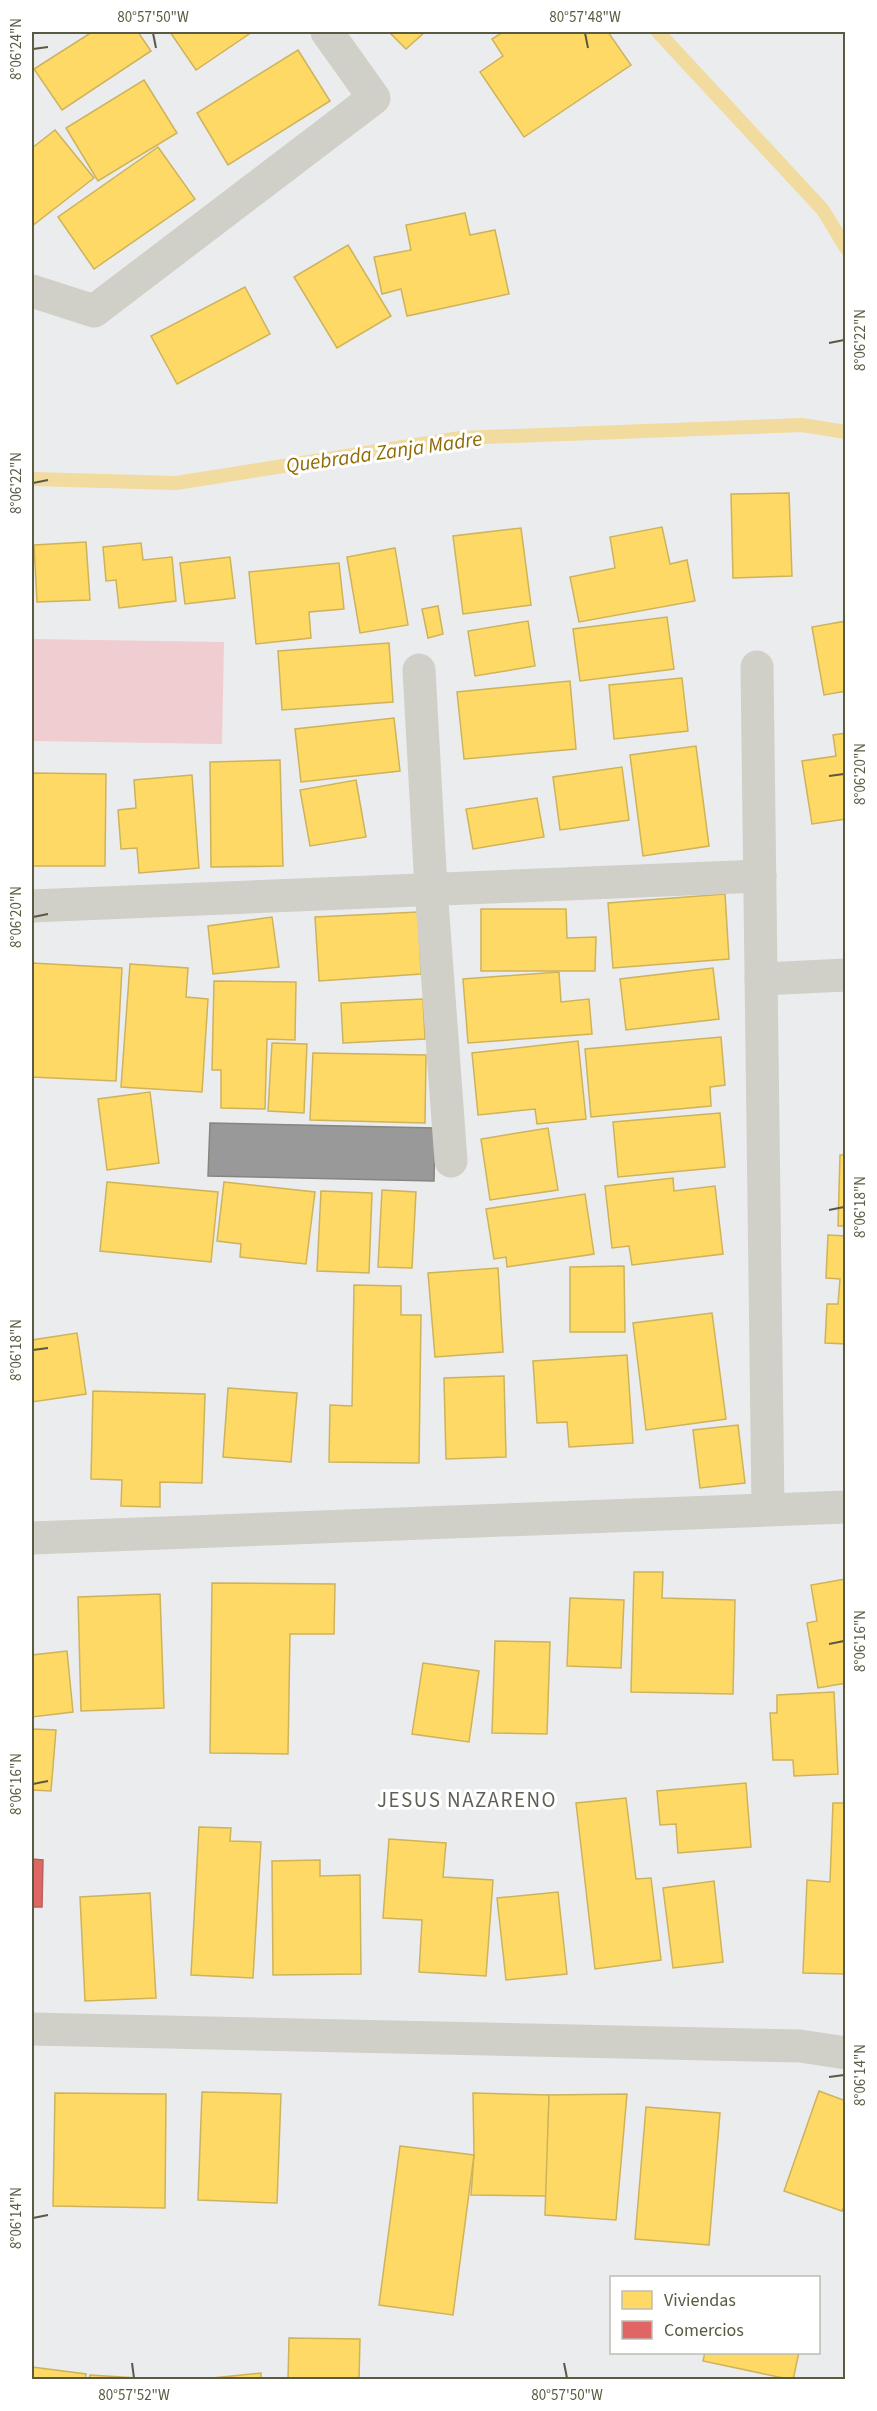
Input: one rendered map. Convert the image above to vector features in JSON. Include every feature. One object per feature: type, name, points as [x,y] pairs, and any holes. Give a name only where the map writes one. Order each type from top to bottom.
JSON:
[{"type":"street","points":[[32,291],[94,311],[374,98],[327,32]]},
{"type":"street","points":[[757,667],[768,1509]]},
{"type":"street","points":[[419,670],[431,888],[452,1161]]},
{"type":"street","points":[[32,906],[760,876]]},
{"type":"street","points":[[761,979],[846,975]]},
{"type":"street","points":[[32,1538],[768,1509],[846,1508]]},
{"type":"street","points":[[32,2029],[800,2046],[846,2053]]},
{"type":"shaded area","points":[[32,639],[224,642],[222,744],[32,741]]},
{"type":"building: Viviendas","points":[[92,32],[138,32],[151,51],[62,110],[34,69]]},
{"type":"building: Viviendas","points":[[170,32],[252,32],[196,70]]},
{"type":"building: Viviendas","points":[[389,32],[425,32],[406,49]]},
{"type":"building: Viviendas","points":[[503,32],[608,32],[631,65],[524,137],[480,72],[503,56],[492,39]]},
{"type":"building: Viviendas","points":[[298,50],[330,101],[228,165],[197,113]]},
{"type":"building: Viviendas","points":[[144,80],[177,133],[98,181],[66,128]]},
{"type":"building: Viviendas","points":[[55,130],[94,178],[32,226],[32,148]]},
{"type":"building: Viviendas","points":[[158,147],[195,199],[94,269],[58,217]]},
{"type":"building: Viviendas","points":[[465,213],[470,235],[495,230],[509,294],[407,316],[401,289],[382,294],[374,257],[411,250],[406,225]]},
{"type":"building: Viviendas","points":[[348,245],[391,316],[337,348],[294,277]]},
{"type":"building: Viviendas","points":[[245,287],[270,334],[177,384],[151,336]]},
{"type":"building: Viviendas","points":[[789,493],[792,576],[733,578],[731,494]]},
{"type":"building: Viviendas","points":[[662,527],[670,564],[687,560],[695,601],[579,622],[570,577],[615,568],[610,537]]},
{"type":"building: Viviendas","points":[[521,528],[531,605],[463,614],[453,536]]},
{"type":"building: Viviendas","points":[[86,542],[90,600],[37,602],[34,545]]},
{"type":"building: Viviendas","points":[[141,543],[143,560],[172,557],[176,601],[119,608],[116,580],[106,581],[103,547]]},
{"type":"building: Viviendas","points":[[395,548],[408,625],[360,633],[347,557]]},
{"type":"building: Viviendas","points":[[230,557],[235,598],[185,604],[180,563]]},
{"type":"building: Viviendas","points":[[339,563],[344,609],[309,612],[311,638],[256,644],[249,572]]},
{"type":"building: Viviendas","points":[[438,606],[443,634],[428,638],[422,609]]},
{"type":"building: Viviendas","points":[[667,617],[674,669],[580,681],[573,629]]},
{"type":"building: Viviendas","points":[[528,621],[535,666],[475,676],[468,631]]},
{"type":"building: Viviendas","points":[[846,621],[846,691],[824,695],[812,627]]},
{"type":"building: Viviendas","points":[[389,643],[393,702],[282,710],[278,651]]},
{"type":"building: Viviendas","points":[[682,678],[688,731],[614,739],[609,685]]},
{"type":"building: Viviendas","points":[[570,681],[576,749],[464,759],[457,692]]},
{"type":"building: Viviendas","points":[[394,718],[400,771],[301,782],[295,729]]},
{"type":"building: Viviendas","points":[[846,733],[846,819],[812,824],[802,761],[836,756],[833,735]]},
{"type":"building: Viviendas","points":[[696,746],[709,846],[643,856],[630,755]]},
{"type":"building: Viviendas","points":[[280,760],[283,866],[211,867],[210,762]]},
{"type":"building: Viviendas","points":[[622,767],[629,820],[560,830],[553,777]]},
{"type":"building: Viviendas","points":[[32,773],[106,774],[105,866],[32,866]]},
{"type":"building: Viviendas","points":[[192,775],[199,868],[139,873],[137,848],[121,849],[118,810],[136,808],[134,780]]},
{"type":"building: Viviendas","points":[[356,780],[366,837],[310,846],[300,790]]},
{"type":"building: Viviendas","points":[[537,798],[544,837],[473,849],[466,809]]},
{"type":"building: Viviendas","points":[[725,894],[729,959],[613,968],[608,903]]},
{"type":"building: Viviendas","points":[[481,909],[566,909],[567,938],[596,937],[595,971],[481,971]]},
{"type":"building: Viviendas","points":[[418,912],[421,974],[319,981],[315,917]]},
{"type":"building: Viviendas","points":[[272,917],[279,967],[213,974],[208,926]]},
{"type":"building: Viviendas","points":[[32,963],[122,968],[116,1081],[32,1077]]},
{"type":"building: Viviendas","points":[[130,964],[188,968],[186,997],[208,999],[202,1092],[121,1087]]},
{"type":"building: Viviendas","points":[[713,968],[719,1019],[626,1030],[620,979]]},
{"type":"building: Viviendas","points":[[559,972],[561,1002],[589,999],[592,1034],[468,1043],[463,979]]},
{"type":"building: Viviendas","points":[[214,981],[296,982],[295,1040],[267,1039],[265,1109],[221,1108],[221,1070],[212,1070]]},
{"type":"building: Viviendas","points":[[423,999],[425,1039],[343,1043],[341,1003]]},
{"type":"building: Viviendas","points":[[721,1037],[725,1085],[710,1087],[711,1106],[591,1117],[585,1049]]},
{"type":"building: Viviendas","points":[[578,1041],[586,1119],[537,1124],[535,1109],[478,1115],[472,1053]]},
{"type":"building: Viviendas","points":[[272,1043],[307,1044],[304,1113],[268,1111]]},
{"type":"building: Viviendas","points":[[313,1053],[426,1055],[425,1123],[310,1120]]},
{"type":"building: Viviendas","points":[[150,1092],[159,1163],[107,1170],[98,1099]]},
{"type":"building: Viviendas","points":[[720,1113],[725,1167],[618,1177],[613,1122]]},
{"type":"building: Viviendas","points":[[548,1128],[558,1190],[490,1200],[481,1139]]},
{"type":"building: Viviendas","points":[[840,1155],[846,1155],[846,1226],[838,1226]]},
{"type":"building: Viviendas","points":[[673,1178],[674,1191],[715,1186],[723,1254],[632,1265],[629,1246],[612,1248],[605,1186]]},
{"type":"building: Viviendas","points":[[107,1182],[218,1192],[211,1262],[100,1251]]},
{"type":"building: Viviendas","points":[[224,1182],[315,1192],[306,1264],[240,1257],[241,1244],[217,1241]]},
{"type":"building: Viviendas","points":[[382,1190],[416,1192],[412,1268],[378,1267]]},
{"type":"building: Viviendas","points":[[321,1191],[372,1193],[369,1273],[317,1271]]},
{"type":"building: Viviendas","points":[[585,1194],[594,1254],[507,1267],[506,1257],[494,1259],[486,1209]]},
{"type":"building: Viviendas","points":[[828,1235],[846,1236],[846,1344],[825,1343],[827,1304],[838,1304],[840,1279],[826,1278]]},
{"type":"building: Viviendas","points":[[624,1266],[625,1332],[570,1332],[570,1267]]},
{"type":"building: Viviendas","points":[[498,1268],[503,1352],[435,1357],[428,1273]]},
{"type":"building: Viviendas","points":[[354,1285],[401,1286],[401,1315],[421,1315],[419,1463],[329,1462],[330,1405],[352,1406]]},
{"type":"building: Viviendas","points":[[712,1313],[726,1419],[646,1430],[633,1323]]},
{"type":"building: Viviendas","points":[[77,1333],[86,1394],[32,1402],[32,1340]]},
{"type":"building: Viviendas","points":[[627,1355],[633,1443],[569,1447],[567,1422],[537,1423],[533,1361]]},
{"type":"building: Viviendas","points":[[504,1376],[506,1457],[446,1459],[444,1378]]},
{"type":"building: Viviendas","points":[[228,1388],[297,1393],[291,1462],[223,1457]]},
{"type":"building: Viviendas","points":[[93,1391],[205,1394],[202,1483],[160,1482],[160,1507],[121,1506],[122,1480],[91,1479]]},
{"type":"building: Viviendas","points":[[738,1425],[745,1483],[700,1488],[693,1430]]},
{"type":"building: Viviendas","points":[[634,1572],[663,1572],[662,1598],[735,1600],[733,1694],[631,1692]]},
{"type":"building: Viviendas","points":[[846,1579],[846,1683],[818,1688],[807,1623],[817,1621],[811,1585]]},
{"type":"building: Viviendas","points":[[212,1583],[335,1584],[334,1634],[290,1634],[288,1754],[210,1753]]},
{"type":"building: Viviendas","points":[[160,1594],[164,1708],[81,1711],[78,1597]]},
{"type":"building: Viviendas","points":[[570,1598],[624,1600],[621,1668],[567,1666]]},
{"type":"building: Viviendas","points":[[495,1641],[550,1642],[547,1734],[492,1733]]},
{"type":"building: Viviendas","points":[[67,1651],[73,1712],[32,1717],[32,1655]]},
{"type":"building: Viviendas","points":[[423,1663],[479,1671],[469,1742],[412,1734]]},
{"type":"building: Viviendas","points":[[834,1692],[838,1774],[794,1776],[793,1760],[773,1760],[770,1713],[777,1713],[777,1695]]},
{"type":"building: Viviendas","points":[[32,1729],[56,1730],[51,1791],[32,1790]]},
{"type":"building: Viviendas","points":[[746,1783],[751,1847],[678,1853],[676,1824],[660,1825],[657,1791]]},
{"type":"building: Viviendas","points":[[626,1798],[636,1879],[651,1878],[661,1960],[595,1969],[576,1803]]},
{"type":"building: Viviendas","points":[[833,1803],[846,1803],[846,1974],[803,1973],[807,1880],[830,1882]]},
{"type":"building: Viviendas","points":[[199,1827],[231,1828],[230,1841],[261,1842],[253,1978],[191,1975]]},
{"type":"building: Viviendas","points":[[389,1839],[446,1843],[443,1877],[493,1880],[486,1976],[419,1972],[422,1920],[383,1918]]},
{"type":"building: Viviendas","points":[[320,1860],[320,1876],[360,1875],[361,1974],[273,1975],[272,1861]]},
{"type":"building: Viviendas","points":[[714,1881],[723,1962],[673,1968],[663,1888]]},
{"type":"building: Viviendas","points":[[558,1892],[567,1974],[506,1980],[497,1898]]},
{"type":"building: Viviendas","points":[[150,1893],[156,1998],[85,2001],[80,1897]]},
{"type":"building: Viviendas","points":[[819,2091],[846,2101],[846,2202],[842,2211],[784,2191]]},
{"type":"building: Viviendas","points":[[202,2092],[281,2094],[277,2203],[198,2200]]},
{"type":"building: Viviendas","points":[[55,2093],[166,2094],[165,2208],[53,2206]]},
{"type":"building: Viviendas","points":[[473,2093],[549,2095],[547,2196],[471,2195],[474,2155]]},
{"type":"building: Viviendas","points":[[627,2094],[616,2220],[545,2215],[549,2095]]},
{"type":"building: Viviendas","points":[[646,2107],[720,2113],[709,2245],[635,2239]]},
{"type":"building: Viviendas","points":[[400,2146],[474,2155],[453,2315],[379,2305]]},
{"type":"building: Viviendas","points":[[289,2338],[360,2339],[359,2380],[288,2380]]},
{"type":"building: Viviendas","points":[[705,2354],[799,2354],[793,2380],[703,2361]]},
{"type":"building: Viviendas","points":[[32,2367],[86,2374],[85,2380],[32,2380]]},
{"type":"building: Viviendas","points":[[261,2373],[261,2380],[203,2380],[203,2379]]},
{"type":"building: Viviendas","points":[[90,2375],[137,2378],[137,2380],[89,2380]]},
{"type":"building: Comercios","points":[[32,1859],[43,1860],[42,1907],[32,1907]]},
{"type":"building: Industria","points":[[210,1123],[435,1128],[434,1181],[208,1176]]},
{"type":"waterway","points":[[658,32],[823,210],[846,248]]},
{"type":"waterway","name":"Quebrada Zanja Madre","points":[[32,479],[176,483],[460,438],[802,425],[846,432]]},
{"type":"district","name":"JESUS NAZARENO","points":[[467,1800]]}]
